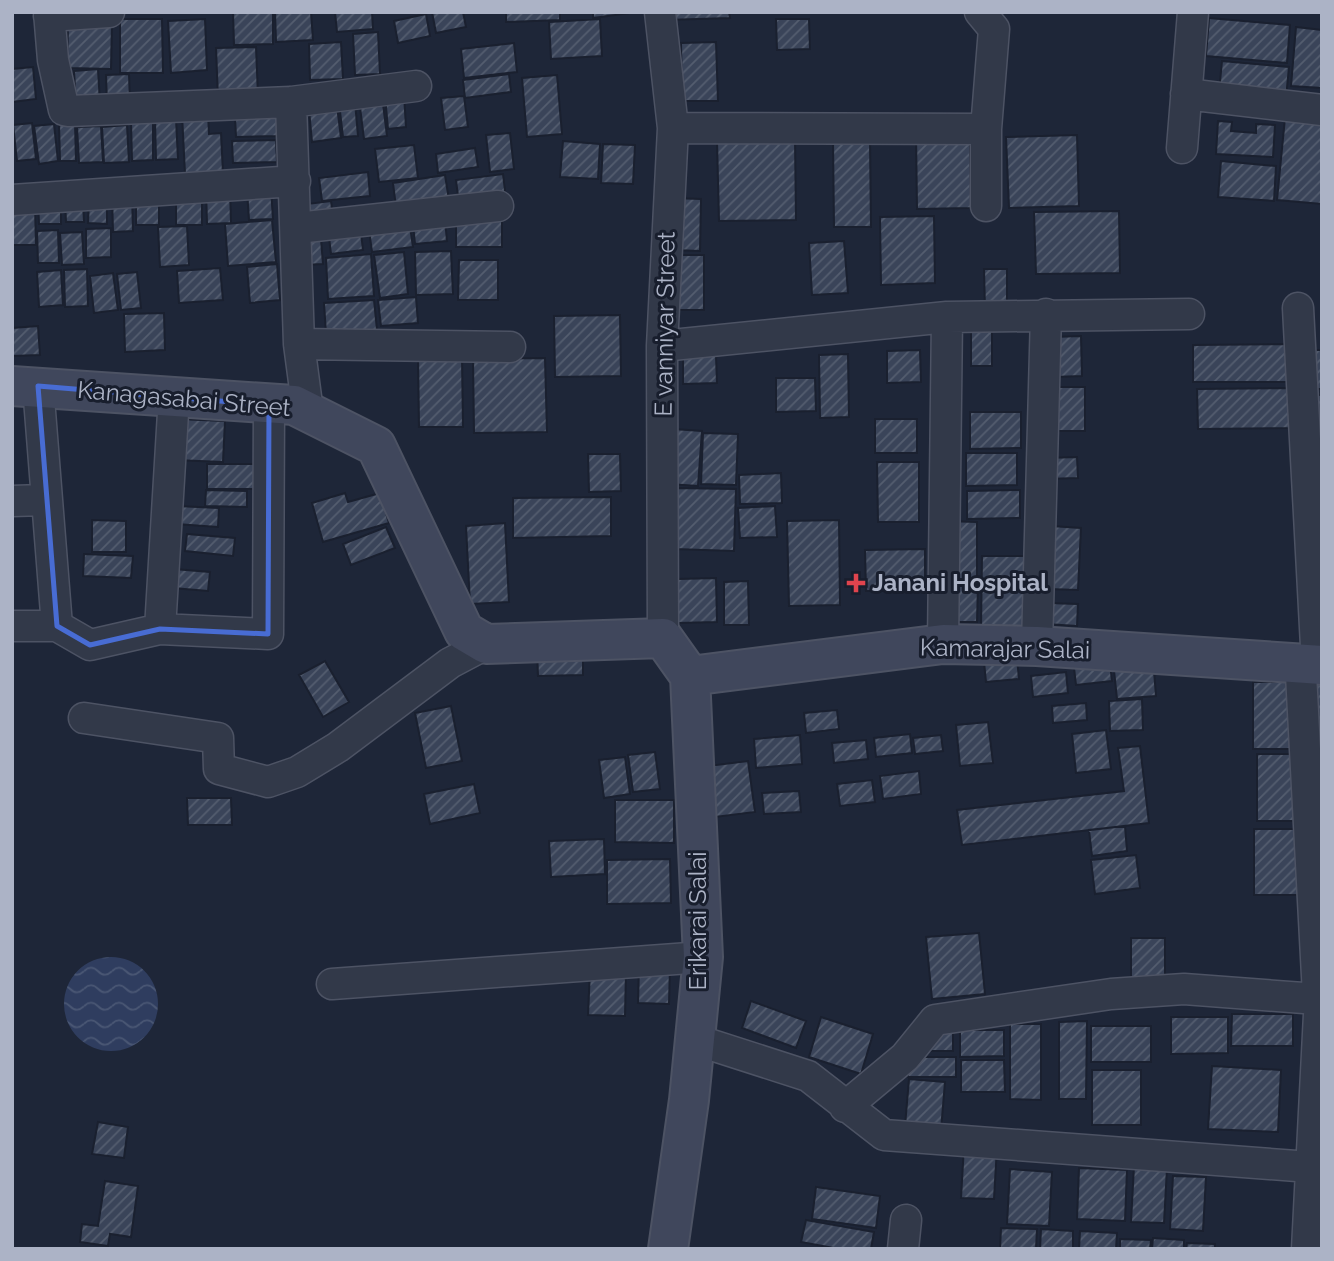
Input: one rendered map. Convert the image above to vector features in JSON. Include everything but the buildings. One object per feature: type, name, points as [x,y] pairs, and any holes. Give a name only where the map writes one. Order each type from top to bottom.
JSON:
[{"type":"main road","name":"Kanagasabai Street","points":[[25,386],[294,405],[376,446],[464,631],[486,644]]},
{"type":"main road","points":[[486,644],[663,638],[690,676]]},
{"type":"main road","name":"Kamarajar Salai","points":[[690,676],[943,644],[1037,646],[1314,664]]},
{"type":"main road","name":"Erikarai Salai","points":[[668,1249],[689,1100],[703,957],[690,676]]},
{"type":"street","points":[[110,12],[49,14],[58,92],[64,110],[291,102],[416,86]]},
{"type":"street","name":"E vanniyar Street","points":[[660,12],[673,128],[662,346],[663,638]]},
{"type":"street","points":[[980,12],[994,29],[986,129],[986,206]]},
{"type":"street","points":[[1182,148],[1193,12]]},
{"type":"street","points":[[1186,94],[1322,110]]},
{"type":"street","points":[[291,102],[299,344],[308,412]]},
{"type":"street","points":[[673,128],[986,129]]},
{"type":"street","points":[[12,200],[295,181]]},
{"type":"street","points":[[297,228],[498,206]]},
{"type":"street","points":[[1298,308],[1314,664],[1302,702],[1319,1014],[1307,1249]]},
{"type":"street","points":[[1037,646],[1046,314]]},
{"type":"street","points":[[662,346],[947,317],[1189,314]]},
{"type":"street","points":[[943,644],[947,317]]},
{"type":"street","points":[[299,344],[510,347]]},
{"type":"street","points":[[25,386],[44,500],[57,626]]},
{"type":"street","points":[[160,629],[174,396]]},
{"type":"street","points":[[12,626],[57,626],[90,645],[160,629],[268,634],[270,405]]},
{"type":"street","points":[[12,501],[44,500]]},
{"type":"street","points":[[85,718],[218,737],[219,769],[268,782],[313,764],[450,663],[486,644]]},
{"type":"street","points":[[332,984],[703,957]]},
{"type":"street","points":[[845,1107],[905,1057],[935,1020],[1111,994],[1184,989],[1317,999]]},
{"type":"street","points":[[693,1039],[808,1076],[884,1135],[1310,1167]]},
{"type":"highlighted area","points":[[38,386],[269,405],[268,634],[160,629],[90,645],[57,626]]},
{"type":"water","points":[[111,957],[129,960],[144,971],[155,986],[158,1004],[155,1022],[144,1037],[129,1048],[111,1051],[93,1048],[78,1037],[67,1022],[64,1004],[67,986],[78,971],[93,960]]},
{"type":"place","name":"Janani Hospital","points":[[856,583]]}]
